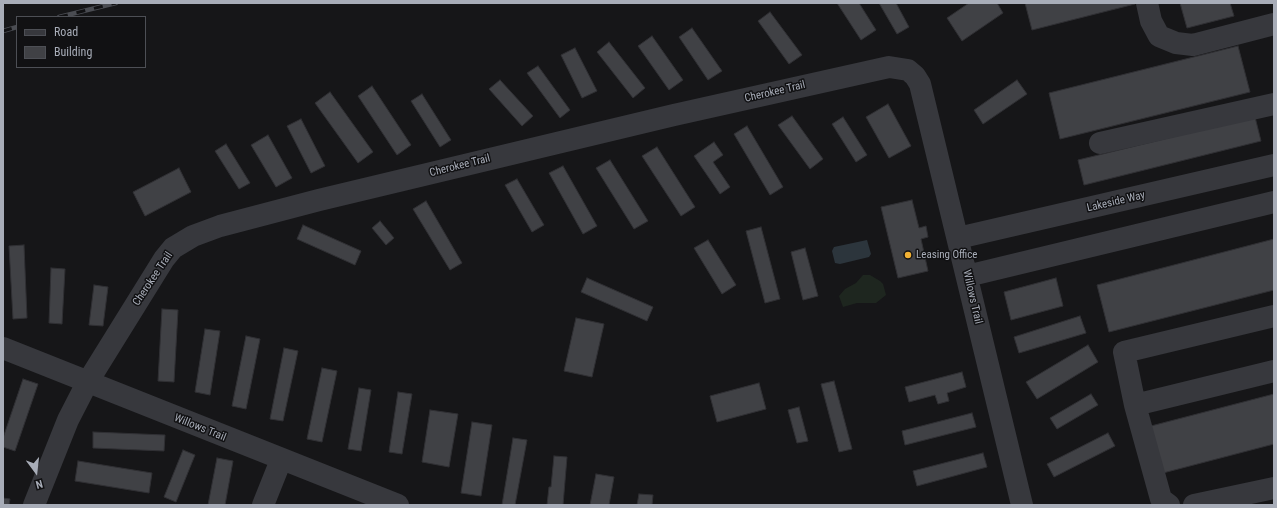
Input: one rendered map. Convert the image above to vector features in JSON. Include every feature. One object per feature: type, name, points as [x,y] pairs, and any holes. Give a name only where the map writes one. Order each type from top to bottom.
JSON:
[{"type":"street","points":[[1147,3],[1151,21],[1159,36],[1176,43],[1193,44],[1274,24]]},
{"type":"street","name":"Cherokee Trail","points":[[34,505],[68,420],[87,383],[164,259],[173,248],[204,231],[326,198],[674,115],[880,68],[898,67],[908,70]]},
{"type":"street","name":"Willows Trail","points":[[908,70],[915,76],[920,84],[1022,505]]},
{"type":"street","points":[[1100,143],[1274,104]]},
{"type":"street","name":"Lakeside Way","points":[[958,238],[1274,165]]},
{"type":"street","points":[[967,276],[1274,202]]},
{"type":"street","points":[[1169,505],[1161,499],[1135,405],[1124,352],[1274,316]]},
{"type":"street","name":"Willows Trail","points":[[3,348],[87,383],[398,505]]},
{"type":"street","points":[[1135,405],[1274,371]]},
{"type":"street","points":[[263,505],[281,460]]},
{"type":"street","points":[[1194,505],[1274,488]]},
{"type":"shaded area","points":[[867,240],[871,254],[869,257],[840,264],[835,263],[832,251],[834,247]]},
{"type":"shaded area","points":[[863,275],[870,275],[880,281],[883,284],[886,295],[876,303],[857,303],[843,307],[839,296],[845,289],[856,283]]},
{"type":"building","points":[[837,3],[859,3],[876,30],[861,40]]},
{"type":"building","points":[[879,3],[896,3],[909,27],[897,34]]},
{"type":"building","points":[[969,3],[997,3],[1003,13],[962,41],[947,18]]},
{"type":"building","points":[[1025,3],[1134,3],[1135,4],[1032,30]]},
{"type":"building","points":[[1180,3],[1230,3],[1234,16],[1187,28]]},
{"type":"building","points":[[770,12],[802,55],[789,64],[758,21]]},
{"type":"building","points":[[692,28],[722,71],[708,80],[679,37]]},
{"type":"building","points":[[652,36],[683,80],[669,90],[638,46]]},
{"type":"building","points":[[609,42],[645,88],[633,98],[597,52]]},
{"type":"building","points":[[1238,46],[1250,92],[1060,139],[1049,93]]},
{"type":"building","points":[[575,48],[597,91],[582,98],[561,55]]},
{"type":"building","points":[[538,66],[570,110],[560,118],[527,73]]},
{"type":"building","points":[[500,80],[533,116],[522,126],[489,89]]},
{"type":"building","points":[[1017,80],[1027,94],[983,124],[974,110]]},
{"type":"building","points":[[372,86],[411,145],[397,155],[358,96]]},
{"type":"building","points":[[330,92],[373,152],[358,163],[315,103]]},
{"type":"building","points":[[422,94],[451,140],[440,147],[411,101]]},
{"type":"building","points":[[888,104],[911,146],[889,158],[866,117]]},
{"type":"building","points":[[792,116],[823,159],[810,169],[778,125]]},
{"type":"building","points":[[843,117],[867,155],[856,162],[832,124]]},
{"type":"building","points":[[1255,117],[1261,141],[1084,185],[1078,160]]},
{"type":"building","points":[[301,119],[325,166],[311,173],[287,126]]},
{"type":"building","points":[[747,126],[783,187],[770,195],[734,134]]},
{"type":"building","points":[[268,135],[292,178],[276,187],[251,145]]},
{"type":"building","points":[[714,142],[723,155],[713,162],[730,187],[720,194],[694,156]]},
{"type":"building","points":[[226,144],[250,183],[239,189],[215,151]]},
{"type":"building","points":[[657,147],[695,207],[681,216],[642,156]]},
{"type":"building","points":[[610,160],[648,221],[634,229],[596,168]]},
{"type":"building","points":[[563,166],[597,226],[583,234],[549,173]]},
{"type":"building","points":[[179,168],[191,192],[145,216],[133,192]]},
{"type":"building","points":[[517,179],[544,225],[532,232],[505,185]]},
{"type":"building","name":"Leasing Office","points":[[912,200],[919,228],[926,226],[928,237],[921,239],[928,271],[898,278],[881,207]]},
{"type":"building","points":[[426,201],[462,263],[450,270],[413,209]]},
{"type":"building","points":[[380,221],[394,238],[386,245],[372,228]]},
{"type":"building","points":[[303,225],[361,251],[355,265],[297,239]]},
{"type":"building","points":[[761,227],[780,299],[765,303],[746,231]]},
{"type":"building","points":[[1274,239],[1274,290],[1109,332],[1097,285]]},
{"type":"building","points":[[708,240],[736,285],[722,294],[694,248]]},
{"type":"building","points":[[24,245],[27,318],[13,319],[9,246]]},
{"type":"building","points":[[805,248],[818,296],[803,300],[791,252]]},
{"type":"building","points":[[51,268],[65,269],[62,324],[49,323]]},
{"type":"building","points":[[587,278],[653,307],[647,321],[581,292]]},
{"type":"building","points":[[1056,278],[1063,306],[1011,320],[1004,292]]},
{"type":"building","points":[[94,285],[108,287],[103,326],[89,325]]},
{"type":"building","points":[[162,309],[178,310],[174,382],[158,381]]},
{"type":"building","points":[[1080,316],[1086,333],[1019,353],[1014,337]]},
{"type":"building","points":[[576,318],[604,324],[592,377],[564,371]]},
{"type":"building","points":[[205,329],[220,331],[210,395],[195,392]]},
{"type":"building","points":[[246,336],[260,339],[246,409],[232,406]]},
{"type":"building","points":[[1088,345],[1098,362],[1037,399],[1026,382]]},
{"type":"building","points":[[284,348],[298,351],[283,421],[270,419]]},
{"type":"building","points":[[322,368],[337,371],[322,442],[307,439]]},
{"type":"building","points":[[962,372],[966,387],[947,393],[949,401],[938,404],[935,395],[909,402],[905,387]]},
{"type":"building","points":[[23,379],[38,384],[15,451],[3,447],[3,438]]},
{"type":"building","points":[[834,381],[852,449],[839,452],[821,384]]},
{"type":"building","points":[[759,383],[766,409],[717,422],[710,396]]},
{"type":"building","points":[[359,388],[371,390],[361,451],[348,449]]},
{"type":"building","points":[[398,392],[412,394],[402,454],[389,452]]},
{"type":"building","points":[[1091,394],[1098,405],[1057,429],[1050,418]]},
{"type":"building","points":[[1274,394],[1274,444],[1163,473],[1151,426]]},
{"type":"building","points":[[799,407],[808,441],[797,443],[788,410]]},
{"type":"building","points":[[430,410],[458,414],[449,467],[422,462]]},
{"type":"building","points":[[972,413],[976,427],[905,445],[902,431]]},
{"type":"building","points":[[472,422],[492,425],[481,496],[461,493]]},
{"type":"building","points":[[93,432],[165,435],[164,451],[93,448]]},
{"type":"building","points":[[1108,433],[1115,446],[1054,477],[1047,464]]},
{"type":"building","points":[[513,438],[527,440],[515,505],[502,505]]},
{"type":"building","points":[[183,450],[195,455],[176,502],[164,497]]},
{"type":"building","points":[[983,453],[987,467],[917,486],[913,471]]},
{"type":"building","points":[[554,456],[567,457],[563,505],[547,505],[549,487],[551,487]]},
{"type":"building","points":[[217,458],[233,461],[225,505],[208,505]]},
{"type":"building","points":[[78,461],[152,473],[149,493],[75,481]]},
{"type":"building","points":[[596,474],[614,477],[609,505],[590,505]]},
{"type":"building","points":[[639,494],[653,495],[652,505],[637,505]]},
{"type":"building","points":[[3,498],[10,499],[9,505],[3,505]]},
{"type":"railway","points":[[63,16],[116,3]]},
{"type":"railway","points":[[3,31],[16,27]]},
{"type":"place","name":"Leasing Office","points":[[908,255]]}]
